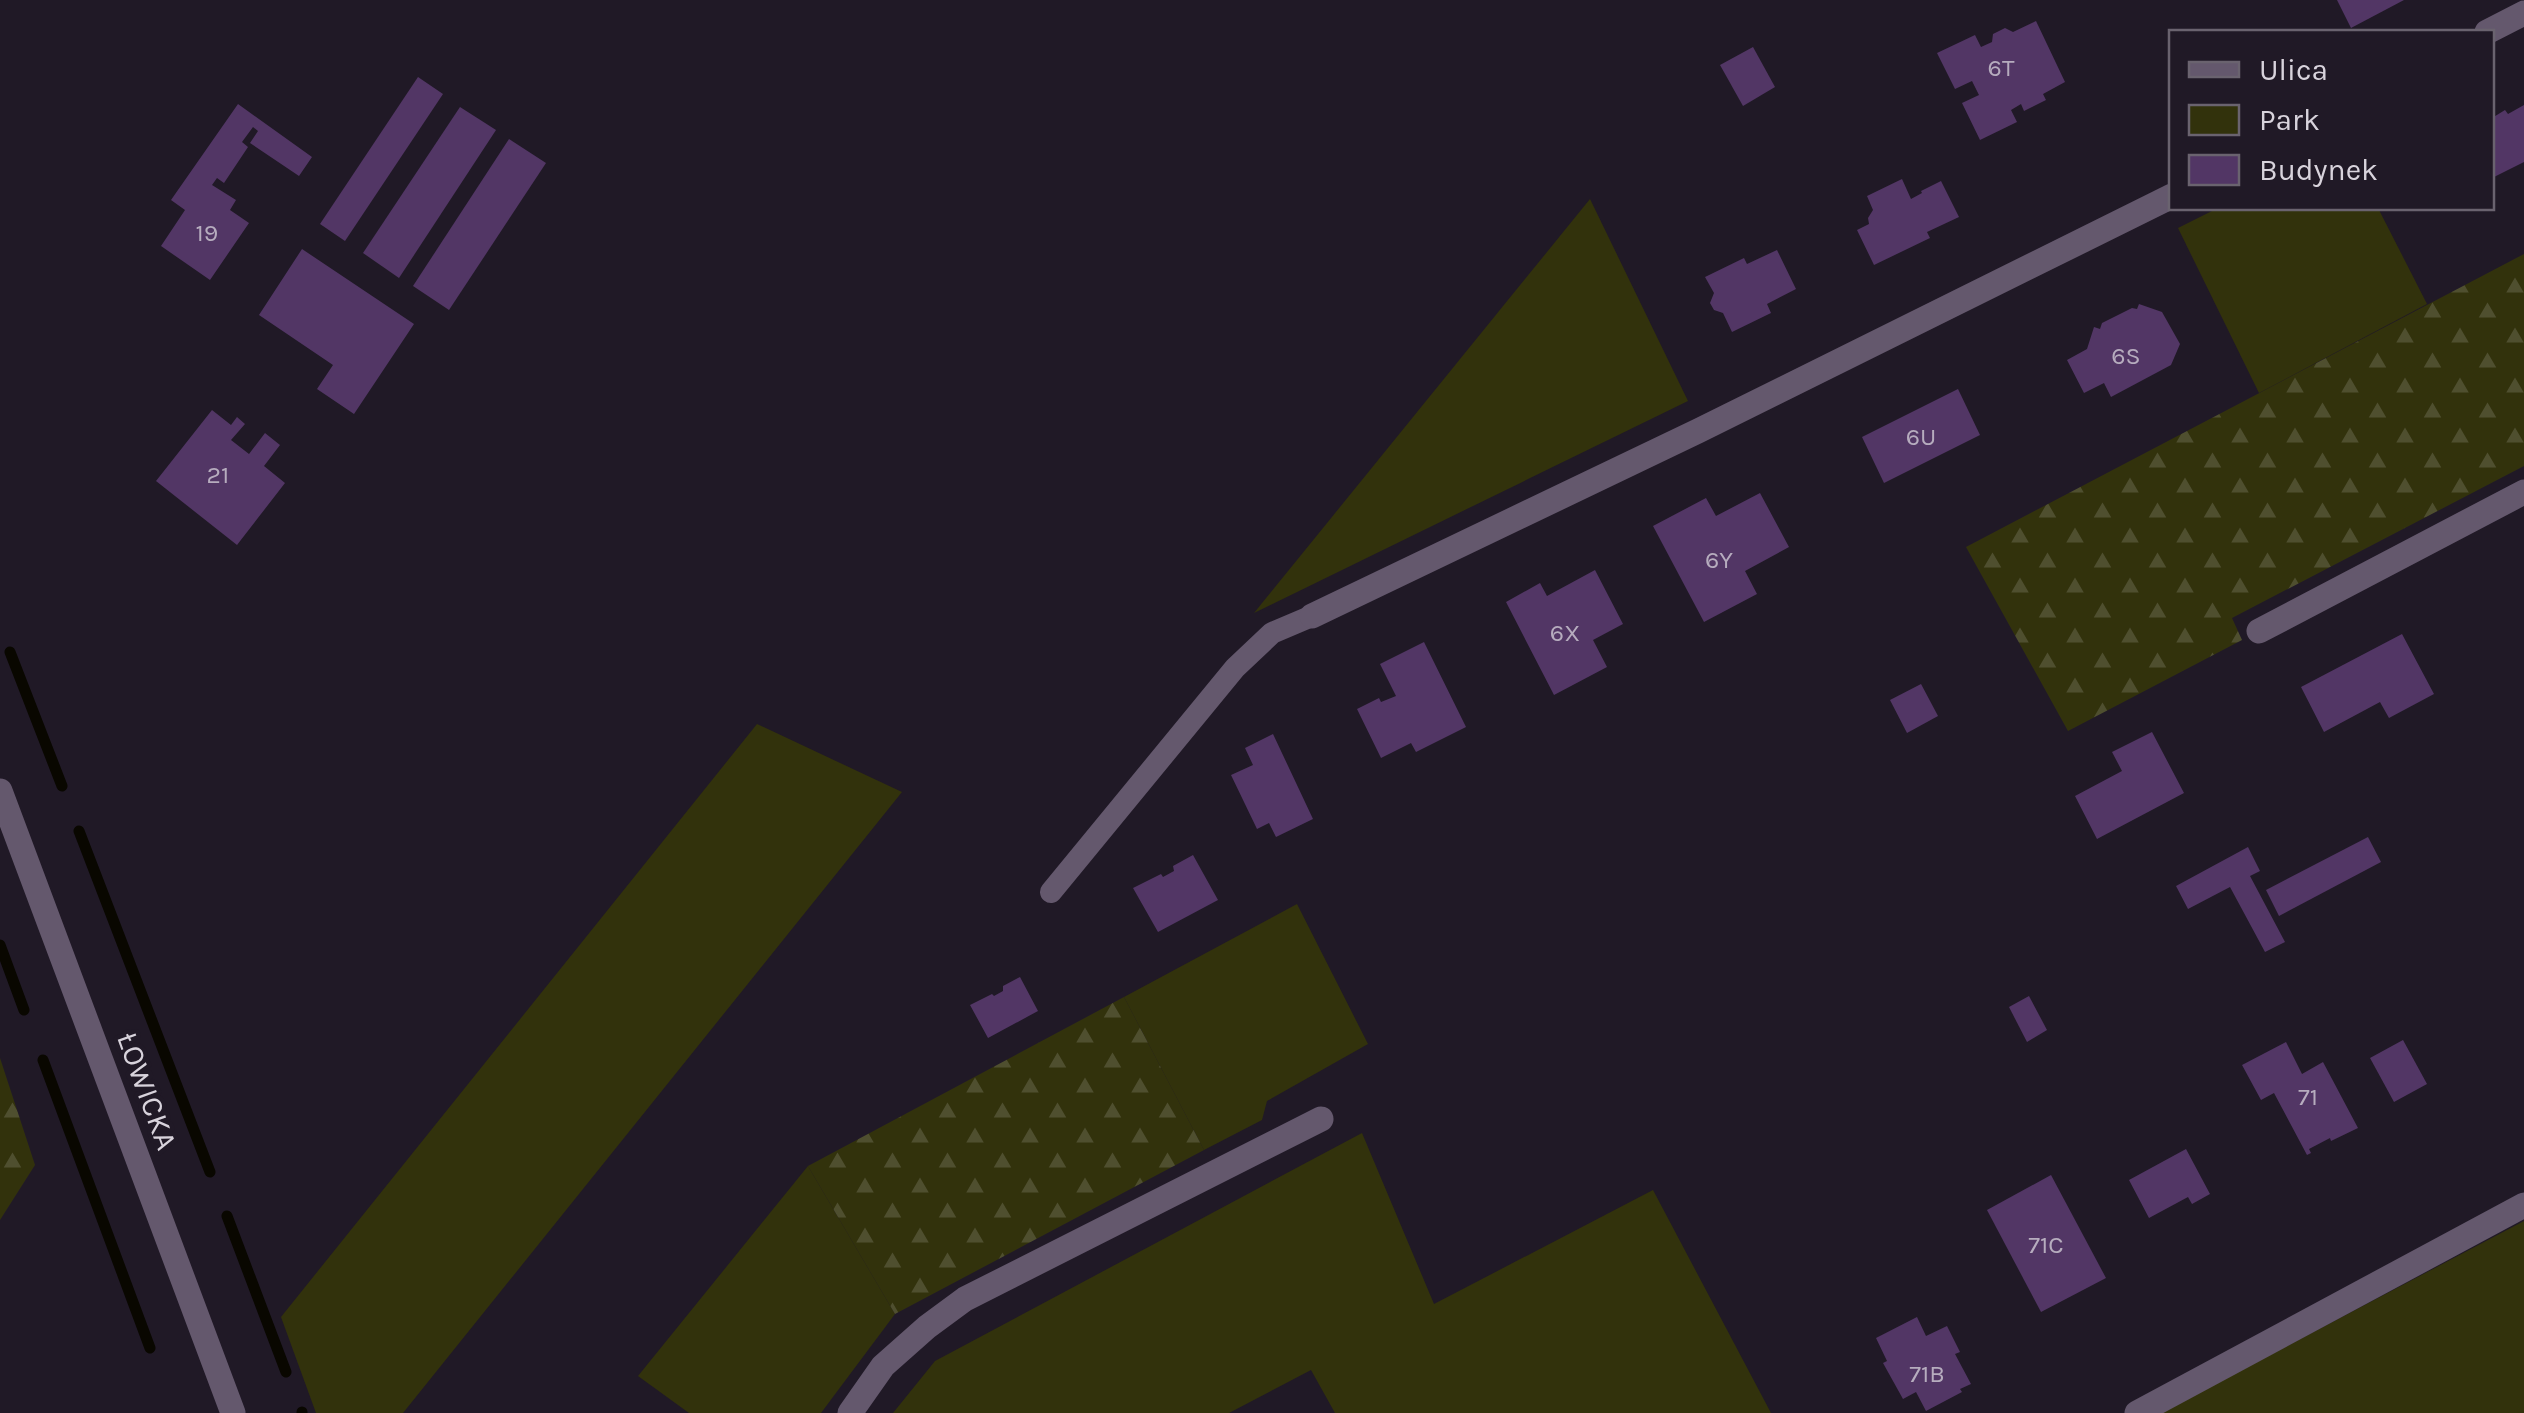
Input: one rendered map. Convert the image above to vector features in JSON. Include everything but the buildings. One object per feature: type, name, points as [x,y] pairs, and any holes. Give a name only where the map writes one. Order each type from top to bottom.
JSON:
[{"type":"street","points":[[2491,30],[2524,13]]},
{"type":"street","points":[[1312,616],[2169,197]]},
{"type":"street","points":[[2259,630],[2524,492]]},
{"type":"street","name":"ŁOWICKA","points":[[0,791],[233,1413]]},
{"type":"street","points":[[850,1413],[884,1366],[965,1299],[1321,1119]]},
{"type":"street","points":[[2137,1413],[2524,1204]]},
{"type":"lane","points":[[1051,892],[1235,668],[1272,634],[1312,616]]},
{"type":"green space","points":[[1590,199],[1688,401],[1254,613]]},
{"type":"green space","points":[[2214,210],[2379,210],[2427,304],[2259,393],[2178,228]]},
{"type":"green space","points":[[2524,254],[2524,466],[2232,618],[2242,640],[2068,731],[1966,547]]},
{"type":"green space","points":[[757,724],[902,792],[403,1413],[316,1413],[281,1317]]},
{"type":"green space","points":[[1297,904],[1368,1044],[1267,1101],[1262,1120],[1204,1150],[1124,997]]},
{"type":"green space","points":[[1124,997],[1204,1150],[895,1314],[808,1166]]},
{"type":"green space","points":[[0,1058],[35,1165],[0,1220]]},
{"type":"green space","points":[[1362,1133],[1434,1304],[1653,1190],[1771,1413],[1335,1413],[1311,1370],[1229,1413],[893,1413],[935,1361]]},
{"type":"green space","points":[[808,1166],[895,1314],[821,1413],[689,1413],[638,1376]]},
{"type":"green space","points":[[2524,1221],[2524,1413],[2160,1413]]},
{"type":"waterway","points":[[10,652],[62,786]]},
{"type":"waterway","points":[[79,831],[210,1172]]},
{"type":"waterway","points":[[0,945],[24,1010]]},
{"type":"waterway","points":[[43,1060],[150,1348]]},
{"type":"waterway","points":[[227,1216],[286,1372]]}]
